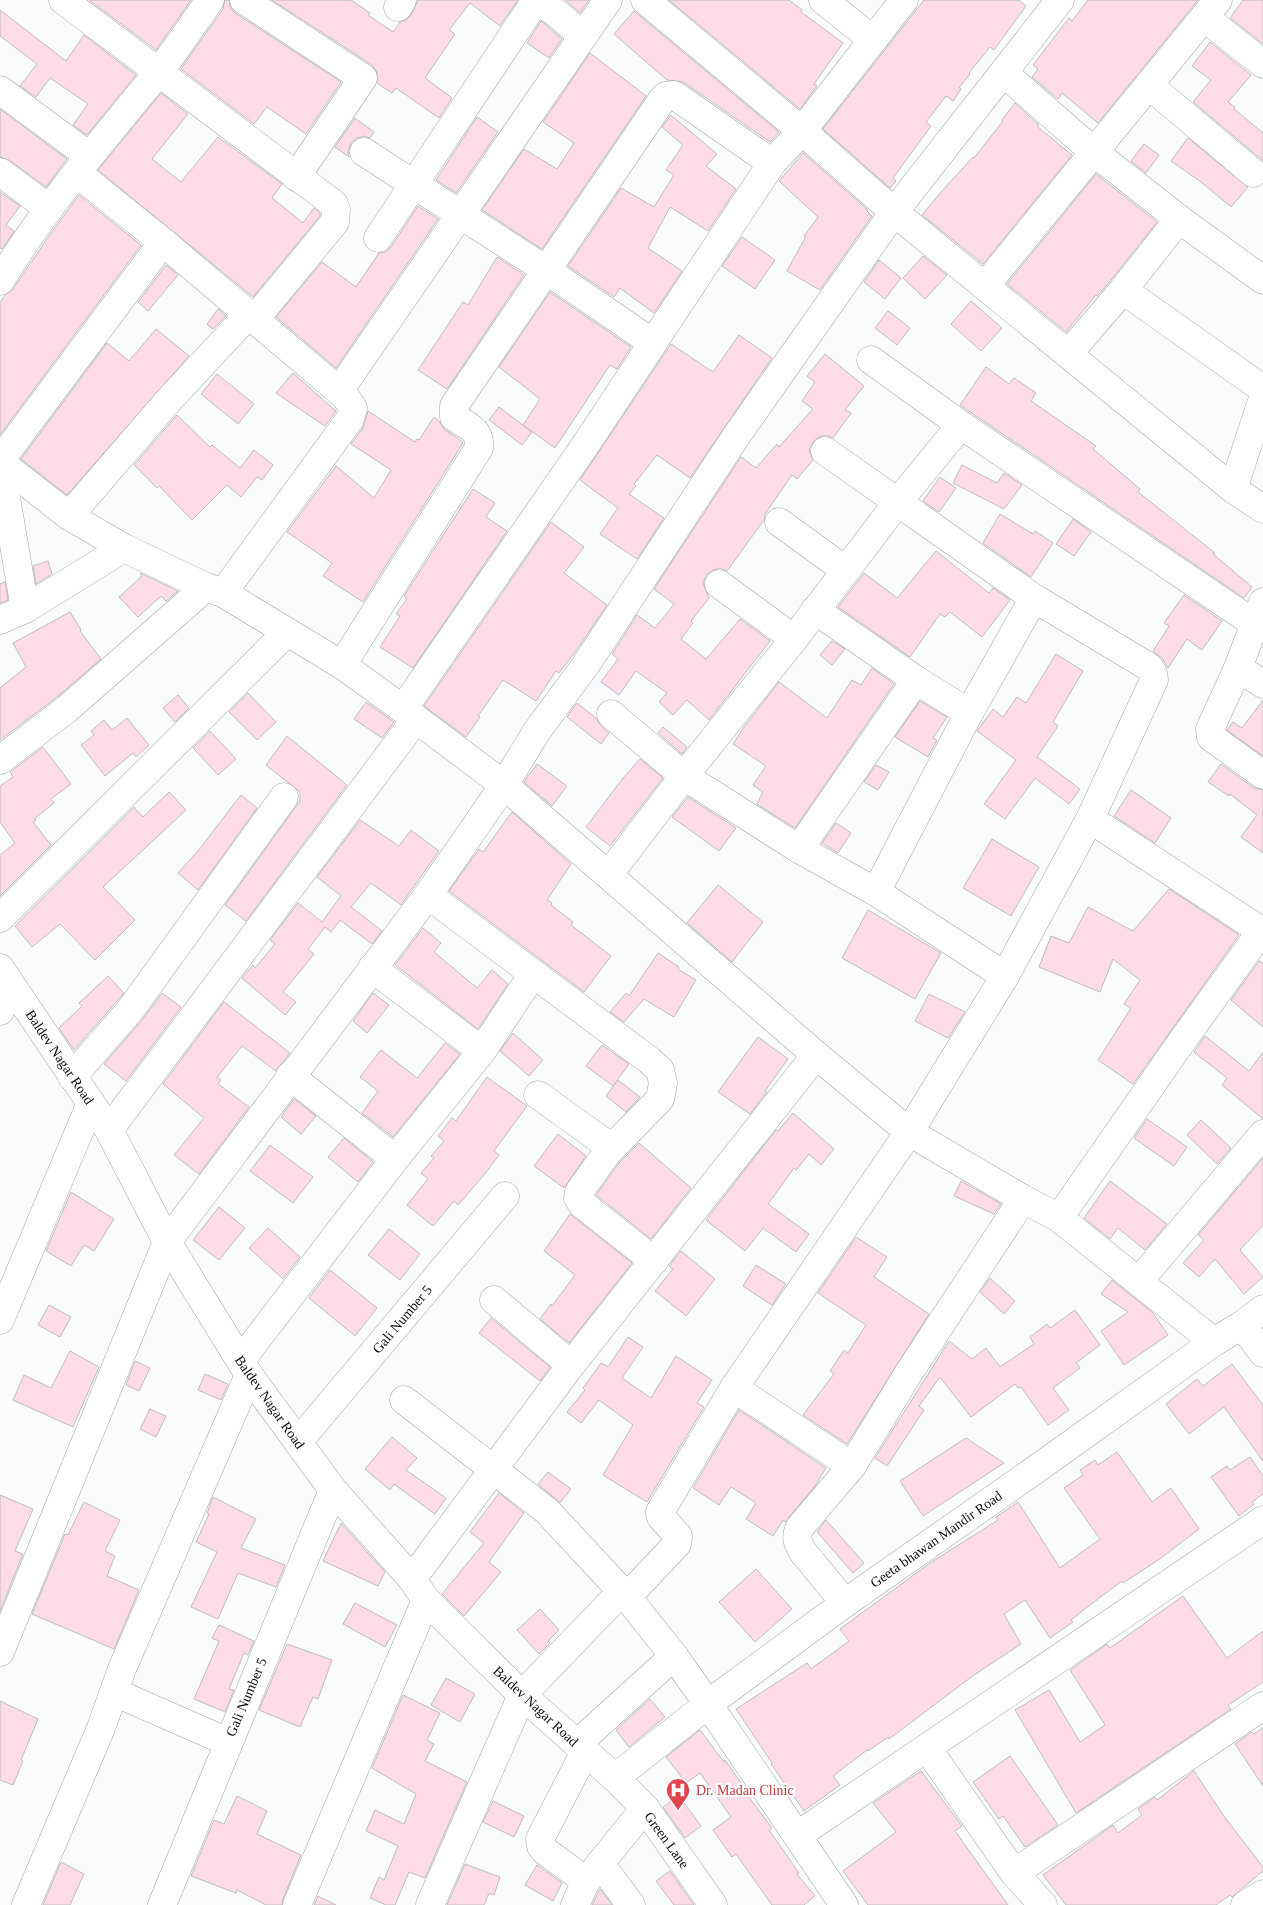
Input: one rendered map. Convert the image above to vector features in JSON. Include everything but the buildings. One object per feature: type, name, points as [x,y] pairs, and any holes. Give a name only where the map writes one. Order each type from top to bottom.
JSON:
[{"type":"street","points":[[63,0],[334,204],[336,210],[335,222],[251,317],[169,400],[69,516]]},
{"type":"street","points":[[3,268],[48,208],[158,73],[210,0]]},
{"type":"street","points":[[244,0],[363,78],[296,177]]},
{"type":"street","points":[[339,391],[608,0]]},
{"type":"street","points":[[645,0],[802,131],[894,212],[1234,489],[1263,509]]},
{"type":"street","points":[[823,0],[874,40]]},
{"type":"street","points":[[109,1130],[409,714],[772,163],[802,131],[904,0]]},
{"type":"street","points":[[0,1652],[166,1242],[428,894],[504,785],[537,731],[590,658],[736,435],[894,212],[1060,0]]},
{"type":"street","points":[[378,238],[531,8],[536,4],[548,8],[582,36]]},
{"type":"street","points":[[984,286],[1211,9],[1263,64]]},
{"type":"street","points":[[1004,73],[1094,152],[1179,219],[1263,280]]},
{"type":"street","points":[[1149,85],[1253,173]]},
{"type":"street","points":[[0,90],[83,164],[163,242],[339,391],[351,402],[353,408],[350,419],[215,590],[0,760]]},
{"type":"street","points":[[342,665],[479,448],[480,439],[478,434],[454,417],[454,406],[666,96],[674,95],[772,163]]},
{"type":"street","points":[[364,152],[546,270],[653,343]]},
{"type":"street","points":[[0,172],[48,208]]},
{"type":"street","points":[[1068,354],[1123,290],[1179,219]]},
{"type":"street","points":[[25,609],[0,462],[163,242]]},
{"type":"street","points":[[1123,290],[1263,389]]},
{"type":"street","points":[[870,360],[961,425],[1259,613],[1238,668],[1210,729],[1211,737],[1263,775]]},
{"type":"street","points":[[1234,489],[1263,398]]},
{"type":"street","points":[[609,874],[684,776],[794,639],[897,503],[961,425]]},
{"type":"street","points":[[430,1905],[522,1695],[677,1544],[678,1536],[661,1517],[662,1506],[734,1388],[909,1132],[1005,976],[1090,819],[1152,688],[1153,673],[1148,667],[1034,598],[825,451]]},
{"type":"street","points":[[0,462],[69,516],[124,548],[215,590],[342,665],[504,785],[909,1132],[1059,1218],[1214,1342]]},
{"type":"street","points":[[779,522],[845,570]]},
{"type":"street","points":[[0,620],[25,609],[124,548]]},
{"type":"street","points":[[718,584],[794,639]]},
{"type":"street","points":[[876,892],[969,713],[1034,598]]},
{"type":"street","points":[[816,610],[916,680],[969,713]]},
{"type":"street","points":[[0,918],[287,632]]},
{"type":"street","points":[[1238,668],[1263,684]]},
{"type":"street","points":[[799,849],[916,680]]},
{"type":"street","points":[[611,714],[684,776],[799,849],[876,892],[1005,976]]},
{"type":"street","points":[[72,1077],[131,1008],[284,797]]},
{"type":"street","points":[[1059,1218],[1180,1044],[1263,931],[1090,819]]},
{"type":"street","points":[[428,894],[660,1070],[663,1083],[660,1099],[607,1153],[579,1192],[578,1198],[582,1204],[654,1261]]},
{"type":"street","points":[[372,968],[482,1051]]},
{"type":"street","points":[[26,1905],[97,1737],[126,1659],[245,1368],[395,1159],[482,1051],[533,974]]},
{"type":"street","points":[[0,1011],[6,976]]},
{"type":"street","name":"Baldev Nagar Road","points":[[6,976],[109,1130],[166,1242],[212,1317],[245,1368],[333,1490],[419,1589],[522,1695],[615,1778]]},
{"type":"street","points":[[297,1905],[419,1589],[494,1470],[571,1365],[816,1054]]},
{"type":"street","points":[[290,1076],[395,1159]]},
{"type":"street","points":[[538,1094],[605,1143],[607,1153]]},
{"type":"street","points":[[0,1320],[91,1103]]},
{"type":"street","points":[[1139,1281],[1263,1134]]},
{"type":"street","name":"Gali Number 5","points":[[298,1442],[506,1196]]},
{"type":"street","points":[[845,1603],[803,1552],[796,1535],[800,1527],[852,1466],[908,1374],[1023,1199]]},
{"type":"street","points":[[494,1300],[571,1365]]},
{"type":"street","points":[[1253,1317],[1263,1353]]},
{"type":"street","name":"Geeta bhawan Mandir Road","points":[[615,1778],[708,1704],[845,1603],[1214,1342],[1253,1317]]},
{"type":"street","points":[[734,1388],[852,1466]]},
{"type":"street","points":[[404,1400],[547,1511],[625,1594],[674,1656],[708,1704],[844,1905]]},
{"type":"street","name":"Gali Number 5","points":[[162,1905],[333,1490]]},
{"type":"street","points":[[798,1836],[1263,1520]]},
{"type":"street","points":[[631,1905],[587,1883],[545,1851],[540,1839],[581,1748],[674,1656]]},
{"type":"street","points":[[114,1692],[228,1742]]},
{"type":"street","points":[[1014,1873],[1263,1706]]},
{"type":"street","points":[[927,1748],[1014,1873],[1043,1905]]},
{"type":"street","name":"Green Lane","points":[[615,1778],[645,1808],[713,1905]]},
{"type":"street","points":[[587,1883],[645,1808]]},
{"type":"street","points":[[1246,1905],[1263,1894]]},
{"type":"place","name":"Dr. Madan Clinic","points":[[678,1811]]}]
